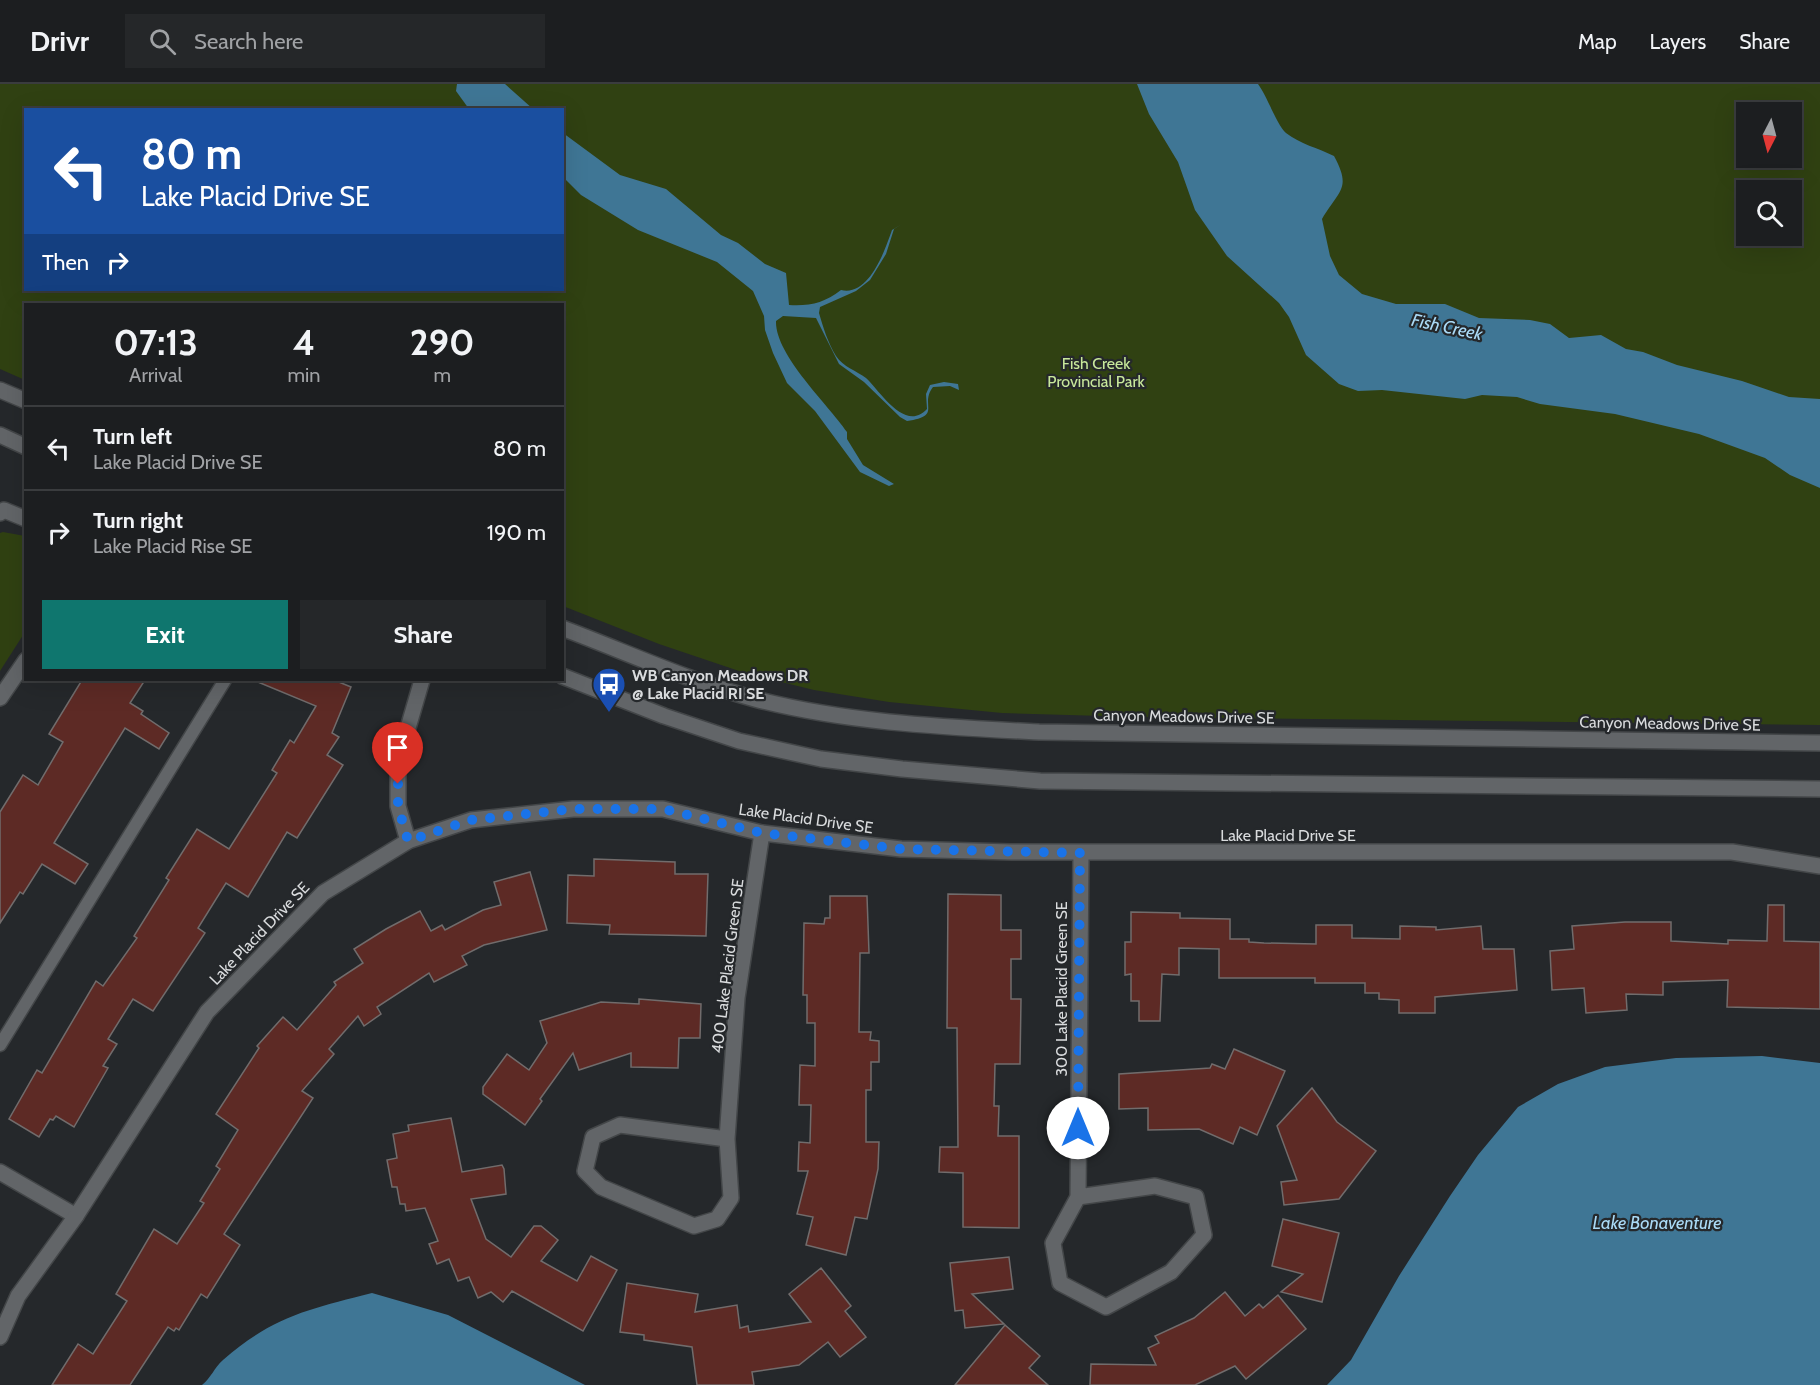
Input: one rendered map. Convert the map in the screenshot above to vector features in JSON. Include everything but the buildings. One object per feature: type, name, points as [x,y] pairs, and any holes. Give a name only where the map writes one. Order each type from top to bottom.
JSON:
[{"type":"street","points":[[0,390],[24,400]]},
{"type":"street","points":[[0,435],[24,446]]},
{"type":"street","points":[[1,510],[24,518]]},
{"type":"street","name":"Canyon Meadows Drive SE","points":[[564,629],[754,698],[830,714],[910,725],[1039,732],[1820,743]]},
{"type":"street","points":[[0,698],[24,663]]},
{"type":"street","points":[[564,677],[664,716],[739,741],[821,759],[914,770],[1040,781],[1820,789]]},
{"type":"street","points":[[408,841],[398,806],[398,762],[422,681]]},
{"type":"street","name":"Lake Placid Drive SE","points":[[0,1337],[18,1296],[76,1216],[207,1011],[323,893],[408,841],[471,820],[573,809],[663,809],[762,833],[901,849],[1080,853],[1732,852],[1820,866]]},
{"type":"street","name":"400 Lake Placid Green SE","points":[[727,1139],[620,1125],[593,1137],[585,1171],[601,1187],[694,1226],[717,1219],[731,1198],[727,1139],[737,998],[762,833]]},
{"type":"street","name":"300 Lake Placid Green SE","points":[[1078,1197],[1155,1186],[1196,1197],[1204,1235],[1171,1272],[1106,1307],[1060,1283],[1053,1243],[1078,1197],[1080,853]]},
{"type":"street","points":[[0,1172],[76,1216]]},
{"type":"lane","points":[[0,1045],[224,681]]},
{"type":"green space","name":"Fish Creek Provincial Park","points":[[0,84],[1820,84],[1820,725],[1138,717],[1002,713],[889,702],[814,690],[745,673],[659,644],[564,606],[564,303],[24,303],[24,380],[0,369]]},
{"type":"green space","points":[[0,533],[24,536],[24,634],[0,671]]},
{"type":"water","points":[[457,84],[505,84],[532,108],[468,108],[456,91]]},
{"type":"water","name":"Fish Creek","points":[[1137,84],[1258,84],[1286,133],[1334,156],[1343,183],[1322,219],[1330,256],[1339,275],[1362,294],[1396,304],[1445,304],[1479,318],[1530,320],[1550,324],[1569,338],[1601,335],[1626,349],[1643,352],[1677,365],[1742,381],[1789,397],[1820,399],[1820,488],[1790,475],[1765,458],[1699,434],[1615,414],[1540,404],[1517,397],[1482,395],[1465,399],[1382,390],[1358,391],[1339,384],[1306,355],[1289,317],[1279,303],[1227,256],[1195,210],[1178,162],[1149,114]]},
{"type":"water","points":[[564,134],[620,175],[666,189],[721,235],[738,243],[765,264],[786,273],[789,305],[817,303],[841,290],[851,290],[860,286],[868,279],[880,260],[892,230],[902,224],[894,229],[886,254],[870,280],[856,291],[820,307],[819,313],[824,329],[839,360],[866,378],[886,400],[902,413],[910,416],[919,415],[927,409],[926,394],[930,385],[944,382],[958,384],[959,390],[950,386],[933,387],[929,393],[927,413],[918,419],[907,421],[864,382],[839,364],[816,318],[783,316],[776,321],[778,334],[793,364],[847,432],[847,439],[863,465],[894,484],[889,486],[860,472],[815,411],[787,383],[773,353],[765,330],[764,316],[753,291],[717,262],[638,230],[581,195],[564,178]]},
{"type":"water","name":"Lake Bonaventure","points":[[1762,1056],[1820,1063],[1820,1385],[1327,1385],[1351,1360],[1399,1276],[1478,1155],[1518,1107],[1558,1084],[1605,1067],[1676,1058]]},
{"type":"water","points":[[372,1293],[448,1315],[585,1385],[202,1385],[223,1360],[259,1333],[293,1316]]},
{"type":"place","name":"WB Canyon Meadows DR @ Lake Placid RI SE","points":[[609,713]]},
{"type":"route","points":[[398,784],[398,806],[408,841],[471,820],[573,809],[663,809],[762,833],[901,849],[1080,853],[1078,1128]]}]
